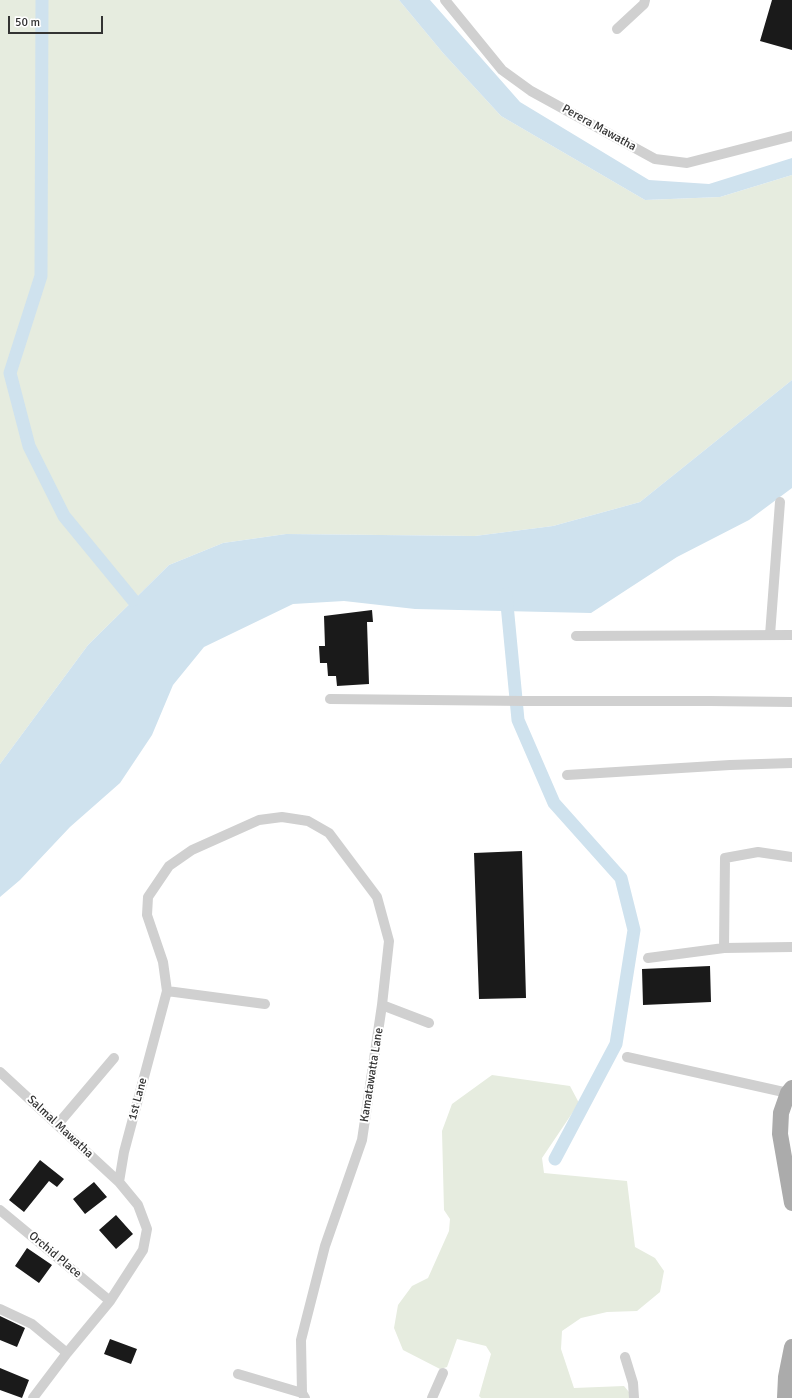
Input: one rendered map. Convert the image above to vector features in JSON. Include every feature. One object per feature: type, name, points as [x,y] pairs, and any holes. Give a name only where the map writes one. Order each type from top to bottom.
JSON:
[{"type":"main road","points":[[790,1091],[781,1113],[786,1134],[792,1203]]},
{"type":"main road","points":[[785,1398],[786,1377],[792,1347]]},
{"type":"street","name":"Perera Mawatha","points":[[445,0],[502,70],[531,91],[656,159],[687,163],[792,136]]},
{"type":"street","points":[[617,29],[644,4],[645,0]]},
{"type":"street","points":[[770,635],[780,502]]},
{"type":"street","points":[[576,636],[792,635]]},
{"type":"street","points":[[330,699],[792,702]]},
{"type":"street","points":[[567,775],[730,765],[792,763]]},
{"type":"street","name":"Kamatawatta Lane","points":[[259,820],[282,817],[308,821],[328,833],[377,897],[389,941],[382,1005],[362,1140],[325,1246],[301,1340],[304,1395]]},
{"type":"street","name":"1st Lane","points":[[119,1182],[124,1152],[167,991],[163,962],[147,915],[148,897],[169,866],[192,850],[259,820]]},
{"type":"street","points":[[724,948],[725,858],[758,852],[792,857]]},
{"type":"street","points":[[648,958],[724,948],[792,947]]},
{"type":"street","points":[[167,991],[265,1004]]},
{"type":"street","points":[[382,1005],[429,1022]]},
{"type":"street","points":[[627,1057],[790,1091]]},
{"type":"street","points":[[58,1124],[114,1058]]},
{"type":"street","name":"Salmal Mawatha","points":[[0,1072],[119,1182]]},
{"type":"street","points":[[33,1398],[67,1352],[110,1301],[143,1250],[147,1229],[138,1205],[119,1182]]},
{"type":"street","name":"Orchid Place","points":[[0,1210],[110,1301]]},
{"type":"street","points":[[0,1309],[32,1324],[67,1352]]},
{"type":"street","points":[[625,1357],[633,1383],[634,1398]]},
{"type":"street","points":[[432,1398],[443,1373]]},
{"type":"street","points":[[238,1374],[304,1395]]},
{"type":"shaded area","points":[[0,0],[399,0],[443,53],[501,116],[645,200],[720,197],[792,175],[792,380],[640,502],[553,526],[475,536],[286,534],[223,543],[169,565],[88,645],[0,764]]},
{"type":"shaded area","points":[[492,1075],[570,1086],[579,1103],[542,1158],[544,1173],[627,1181],[635,1247],[655,1258],[664,1271],[660,1292],[637,1311],[607,1312],[581,1318],[562,1331],[561,1349],[574,1388],[624,1386],[634,1398],[481,1398],[479,1396],[491,1354],[486,1346],[457,1339],[447,1367],[440,1369],[403,1350],[394,1328],[398,1305],[412,1286],[428,1278],[449,1231],[450,1219],[444,1210],[442,1131],[452,1104]]},
{"type":"water","points":[[399,0],[430,0],[520,102],[649,180],[709,184],[792,158],[792,175],[720,197],[645,200],[501,116],[443,53]]},
{"type":"water","points":[[792,380],[792,488],[749,520],[677,557],[591,613],[415,609],[344,601],[293,604],[204,647],[173,685],[152,735],[120,783],[70,827],[20,880],[0,897],[0,764],[88,645],[169,565],[223,543],[286,534],[475,536],[553,526],[640,502]]},
{"type":"building","points":[[772,0],[792,0],[792,50],[760,41]]},
{"type":"building","points":[[372,610],[373,622],[367,622],[369,684],[337,686],[336,676],[328,676],[327,663],[320,663],[319,646],[325,646],[324,616]]},
{"type":"building","points":[[522,851],[526,998],[479,999],[474,853]]},
{"type":"building","points":[[710,966],[711,1002],[643,1005],[642,969]]},
{"type":"building","points":[[40,1160],[64,1179],[57,1187],[49,1181],[24,1212],[9,1200]]},
{"type":"building","points":[[94,1182],[107,1197],[85,1214],[73,1199]]},
{"type":"building","points":[[116,1215],[133,1234],[116,1249],[99,1230]]},
{"type":"building","points":[[27,1248],[52,1265],[39,1283],[15,1266]]},
{"type":"building","points":[[0,1316],[25,1328],[17,1347],[0,1340]]},
{"type":"building","points":[[110,1339],[137,1349],[131,1364],[104,1354]]},
{"type":"building","points":[[0,1368],[29,1380],[22,1398],[0,1390]]},
{"type":"waterway","points":[[42,0],[41,276],[10,373],[29,446],[64,516],[133,600]]},
{"type":"waterway","points":[[506,594],[518,720],[554,803],[621,878],[634,930],[616,1044],[555,1159]]}]
